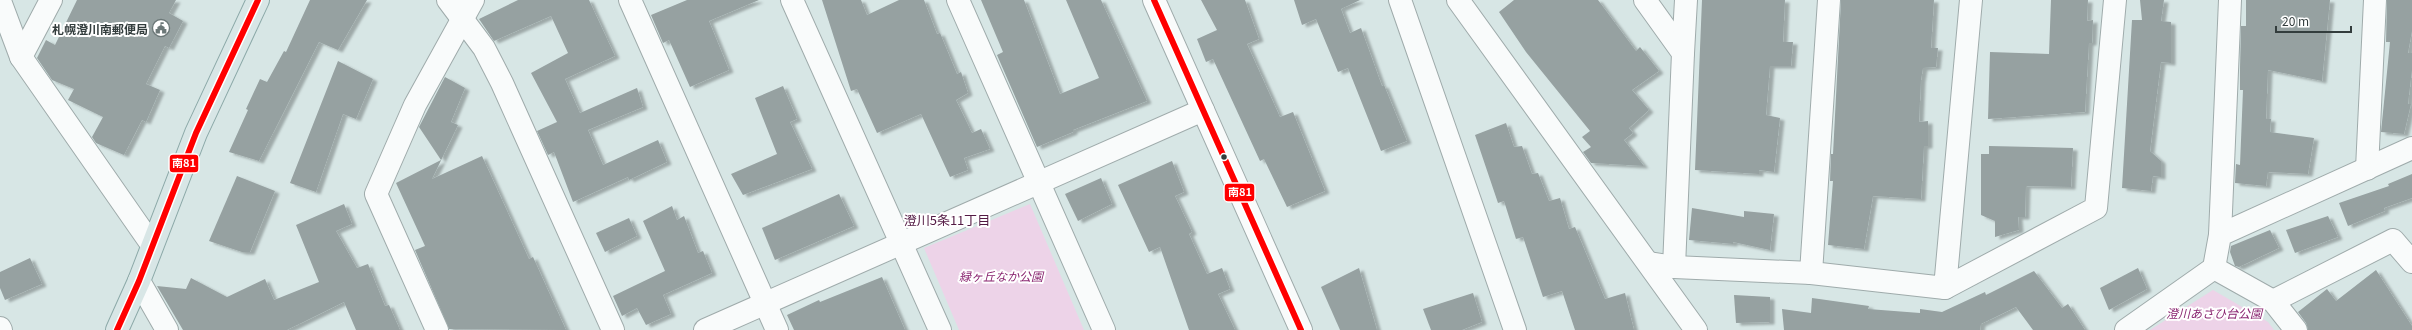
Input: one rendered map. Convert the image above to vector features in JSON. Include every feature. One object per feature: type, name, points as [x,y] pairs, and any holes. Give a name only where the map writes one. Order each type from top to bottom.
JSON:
[{"type":"main road","points":[[117,330],[139,281],[196,133],[258,0]]},
{"type":"street","points":[[20,57],[51,0]]},
{"type":"street","points":[[448,0],[468,9],[484,48],[502,83],[613,330]]},
{"type":"street","points":[[630,0],[778,330]]},
{"type":"street","points":[[792,0],[940,330]]},
{"type":"street","points":[[958,0],[1104,330]]},
{"type":"street","points":[[1154,0],[1301,330]]},
{"type":"street","points":[[1400,0],[1514,330]]},
{"type":"street","points":[[1458,0],[1696,330]]},
{"type":"street","points":[[1645,0],[1683,53]]},
{"type":"street","points":[[1674,267],[1686,0]]},
{"type":"street","points":[[1811,273],[1829,0]]},
{"type":"street","points":[[1944,288],[1971,0]]},
{"type":"street","points":[[1649,263],[1674,267],[1811,273],[1944,288],[2096,208],[2115,0]]},
{"type":"street","points":[[2126,330],[2214,268],[2220,235],[2230,0]]},
{"type":"street","points":[[2366,169],[2375,0]]},
{"type":"street","points":[[0,1],[20,57],[152,245]]},
{"type":"street","points":[[437,330],[376,194],[415,105],[468,9]]},
{"type":"street","points":[[705,330],[1203,110]]},
{"type":"street","points":[[2220,235],[2412,148]]},
{"type":"street","points":[[2273,301],[2393,240],[2412,262]]},
{"type":"street","points":[[2214,268],[2273,301],[2296,330]]},
{"type":"street","points":[[139,281],[167,330]]},
{"type":"green space","name":"緑ヶ丘なか公園","points":[[1030,204],[1084,330],[959,330],[924,248]]},
{"type":"green space","name":"澄川あさひ台公園","points":[[2213,290],[2268,322],[2274,330],[2150,330]]},
{"type":"building","points":[[77,0],[176,0],[169,13],[183,21],[169,48],[165,46],[146,84],[160,90],[146,122],[142,120],[124,155],[96,143],[92,137],[103,117],[68,100],[74,89],[52,80],[37,58],[46,40],[55,45]]},
{"type":"building","points":[[310,0],[367,0],[338,50],[319,42],[259,161],[229,152],[260,79],[267,82],[284,51],[286,52]]},
{"type":"building","points":[[518,0],[589,0],[615,56],[565,79],[580,113],[637,88],[643,107],[588,130],[603,165],[658,140],[667,162],[629,180],[628,177],[573,202],[554,152],[548,155],[537,131],[557,122],[531,73],[568,53],[551,16],[494,41],[479,19]]},
{"type":"building","points":[[687,0],[759,0],[709,21],[729,70],[690,87],[669,40],[663,43],[651,15]]},
{"type":"building","points":[[822,0],[861,0],[867,15],[899,0],[924,0],[937,34],[940,33],[957,74],[961,72],[968,93],[956,100],[972,133],[981,129],[990,149],[964,158],[968,170],[950,177],[921,114],[877,133],[857,89],[851,91]]},
{"type":"building","points":[[981,0],[1024,0],[1060,94],[1099,78],[1066,0],[1101,0],[1147,101],[1073,130],[1073,132],[1037,147],[997,55],[1003,52]]},
{"type":"building","points":[[1201,0],[1245,0],[1259,39],[1247,44],[1280,117],[1293,112],[1325,191],[1287,207],[1264,159],[1260,161],[1213,59],[1206,62],[1197,39],[1217,30]]},
{"type":"building","points":[[1294,0],[1360,0],[1341,9],[1350,33],[1361,28],[1382,86],[1384,85],[1407,141],[1381,151],[1348,68],[1338,72],[1316,19],[1302,25]]},
{"type":"building","points":[[1514,0],[1598,0],[1636,51],[1640,47],[1659,71],[1632,90],[1649,110],[1629,128],[1633,133],[1624,140],[1644,166],[1591,163],[1583,152],[1591,147],[1582,137],[1590,131],[1526,52],[1499,12]]},
{"type":"building","points":[[1702,0],[1785,0],[1783,42],[1793,42],[1791,66],[1770,66],[1766,115],[1780,118],[1774,172],[1759,170],[1759,174],[1695,170]]},
{"type":"building","points":[[1841,0],[1934,0],[1931,48],[1938,48],[1936,67],[1923,68],[1921,80],[1919,122],[1928,121],[1928,146],[1924,146],[1921,199],[1873,196],[1864,249],[1828,245],[1833,181],[1830,181],[1831,154],[1833,154]]},
{"type":"building","points":[[2051,0],[2088,0],[2087,21],[2093,20],[2092,43],[2089,43],[2085,112],[1988,119],[1990,52],[2049,54]]},
{"type":"building","points":[[2140,0],[2164,0],[2161,21],[2171,22],[2171,63],[2161,62],[2150,151],[2161,161],[2161,177],[2153,176],[2151,191],[2122,188],[2132,20],[2142,20]]},
{"type":"building","points":[[2246,0],[2330,0],[2322,81],[2268,70],[2266,119],[2271,119],[2270,132],[2314,138],[2308,174],[2268,172],[2266,186],[2235,183],[2236,164],[2240,165],[2243,90],[2240,90],[2241,26],[2246,26]]},
{"type":"building","points":[[2387,0],[2412,0],[2412,31],[2408,53],[2412,53],[2412,70],[2408,104],[2411,104],[2404,134],[2381,132],[2390,42],[2386,42]]},
{"type":"building","points":[[338,61],[373,79],[356,119],[343,114],[316,192],[290,183]]},
{"type":"building","points":[[445,77],[465,88],[451,122],[458,125],[432,179],[482,156],[529,259],[533,257],[566,330],[449,329],[415,250],[425,246],[396,183],[441,160],[419,127]]},
{"type":"building","points":[[783,86],[797,119],[790,122],[812,169],[743,195],[731,174],[777,154],[755,98]]},
{"type":"building","points":[[1506,123],[1514,147],[1522,146],[1532,174],[1538,173],[1549,201],[1560,198],[1569,229],[1575,227],[1605,299],[1625,293],[1634,330],[1575,330],[1562,291],[1543,297],[1523,237],[1516,239],[1504,201],[1498,203],[1475,135]]},
{"type":"building","points":[[1989,146],[2073,148],[2071,187],[2026,186],[2025,217],[2018,217],[2019,230],[1995,237],[1995,221],[1981,215],[1981,154],[1989,154]]},
{"type":"building","points":[[1172,161],[1184,192],[1175,196],[1192,232],[1189,234],[1207,274],[1222,268],[1230,289],[1218,294],[1235,330],[1189,330],[1160,247],[1149,252],[1118,185]]},
{"type":"building","points":[[2412,174],[2412,198],[2384,208],[2385,211],[2348,226],[2339,203],[2389,186],[2388,184]]},
{"type":"building","points":[[237,176],[275,191],[250,252],[242,252],[209,241]]},
{"type":"building","points":[[1101,178],[1112,204],[1078,221],[1065,194]]},
{"type":"building","points":[[839,194],[854,226],[775,260],[762,228]]},
{"type":"building","points":[[344,204],[352,224],[336,231],[357,268],[368,264],[385,306],[389,305],[400,330],[356,330],[344,302],[287,330],[183,330],[157,286],[186,289],[191,278],[227,297],[265,279],[274,300],[319,282],[296,225]]},
{"type":"building","points":[[672,206],[677,220],[684,216],[698,253],[703,251],[712,273],[663,295],[671,314],[646,325],[637,308],[622,316],[613,296],[665,271],[643,221]]},
{"type":"building","points":[[1692,208],[1744,217],[1744,211],[1774,214],[1770,250],[1733,242],[1733,244],[1689,240]]},
{"type":"building","points":[[2328,216],[2338,237],[2295,253],[2286,230]]},
{"type":"building","points":[[629,218],[637,236],[605,252],[596,233]]},
{"type":"building","points":[[2270,230],[2279,248],[2239,267],[2235,266],[2230,252],[2231,246]]},
{"type":"building","points":[[30,258],[42,284],[5,300],[0,288],[0,272]]},
{"type":"building","points":[[1359,268],[1377,330],[1340,330],[1321,287]]},
{"type":"building","points":[[2138,268],[2147,289],[2109,310],[2100,288]]},
{"type":"building","points":[[2376,270],[2412,326],[2412,330],[2308,330],[2306,323],[2298,312],[2327,289],[2336,301]]},
{"type":"building","points":[[2034,271],[2062,308],[2068,304],[2085,330],[2033,330],[2016,307],[1981,324],[1980,330],[1784,330],[1782,309],[1811,313],[1812,298],[1869,306],[1868,309],[1920,313],[1920,309],[1942,312],[1985,292],[1986,295]]},
{"type":"building","points":[[882,277],[905,330],[794,330],[787,315],[819,300],[820,302]]},
{"type":"building","points":[[1473,293],[1482,322],[1462,330],[1431,330],[1423,309]]},
{"type":"building","points":[[1734,295],[1770,297],[1770,322],[1736,323]]},
{"type":"transit line","name":"南81","points":[[117,330],[139,281],[196,133],[258,0]]},
{"type":"transit line","name":"南81","points":[[1154,0],[1301,330]]},
{"type":"place","name":"札幌澄川南郵便局","points":[[161,28]]},
{"type":"district","name":"澄川5条11丁目","points":[[947,219]]}]
